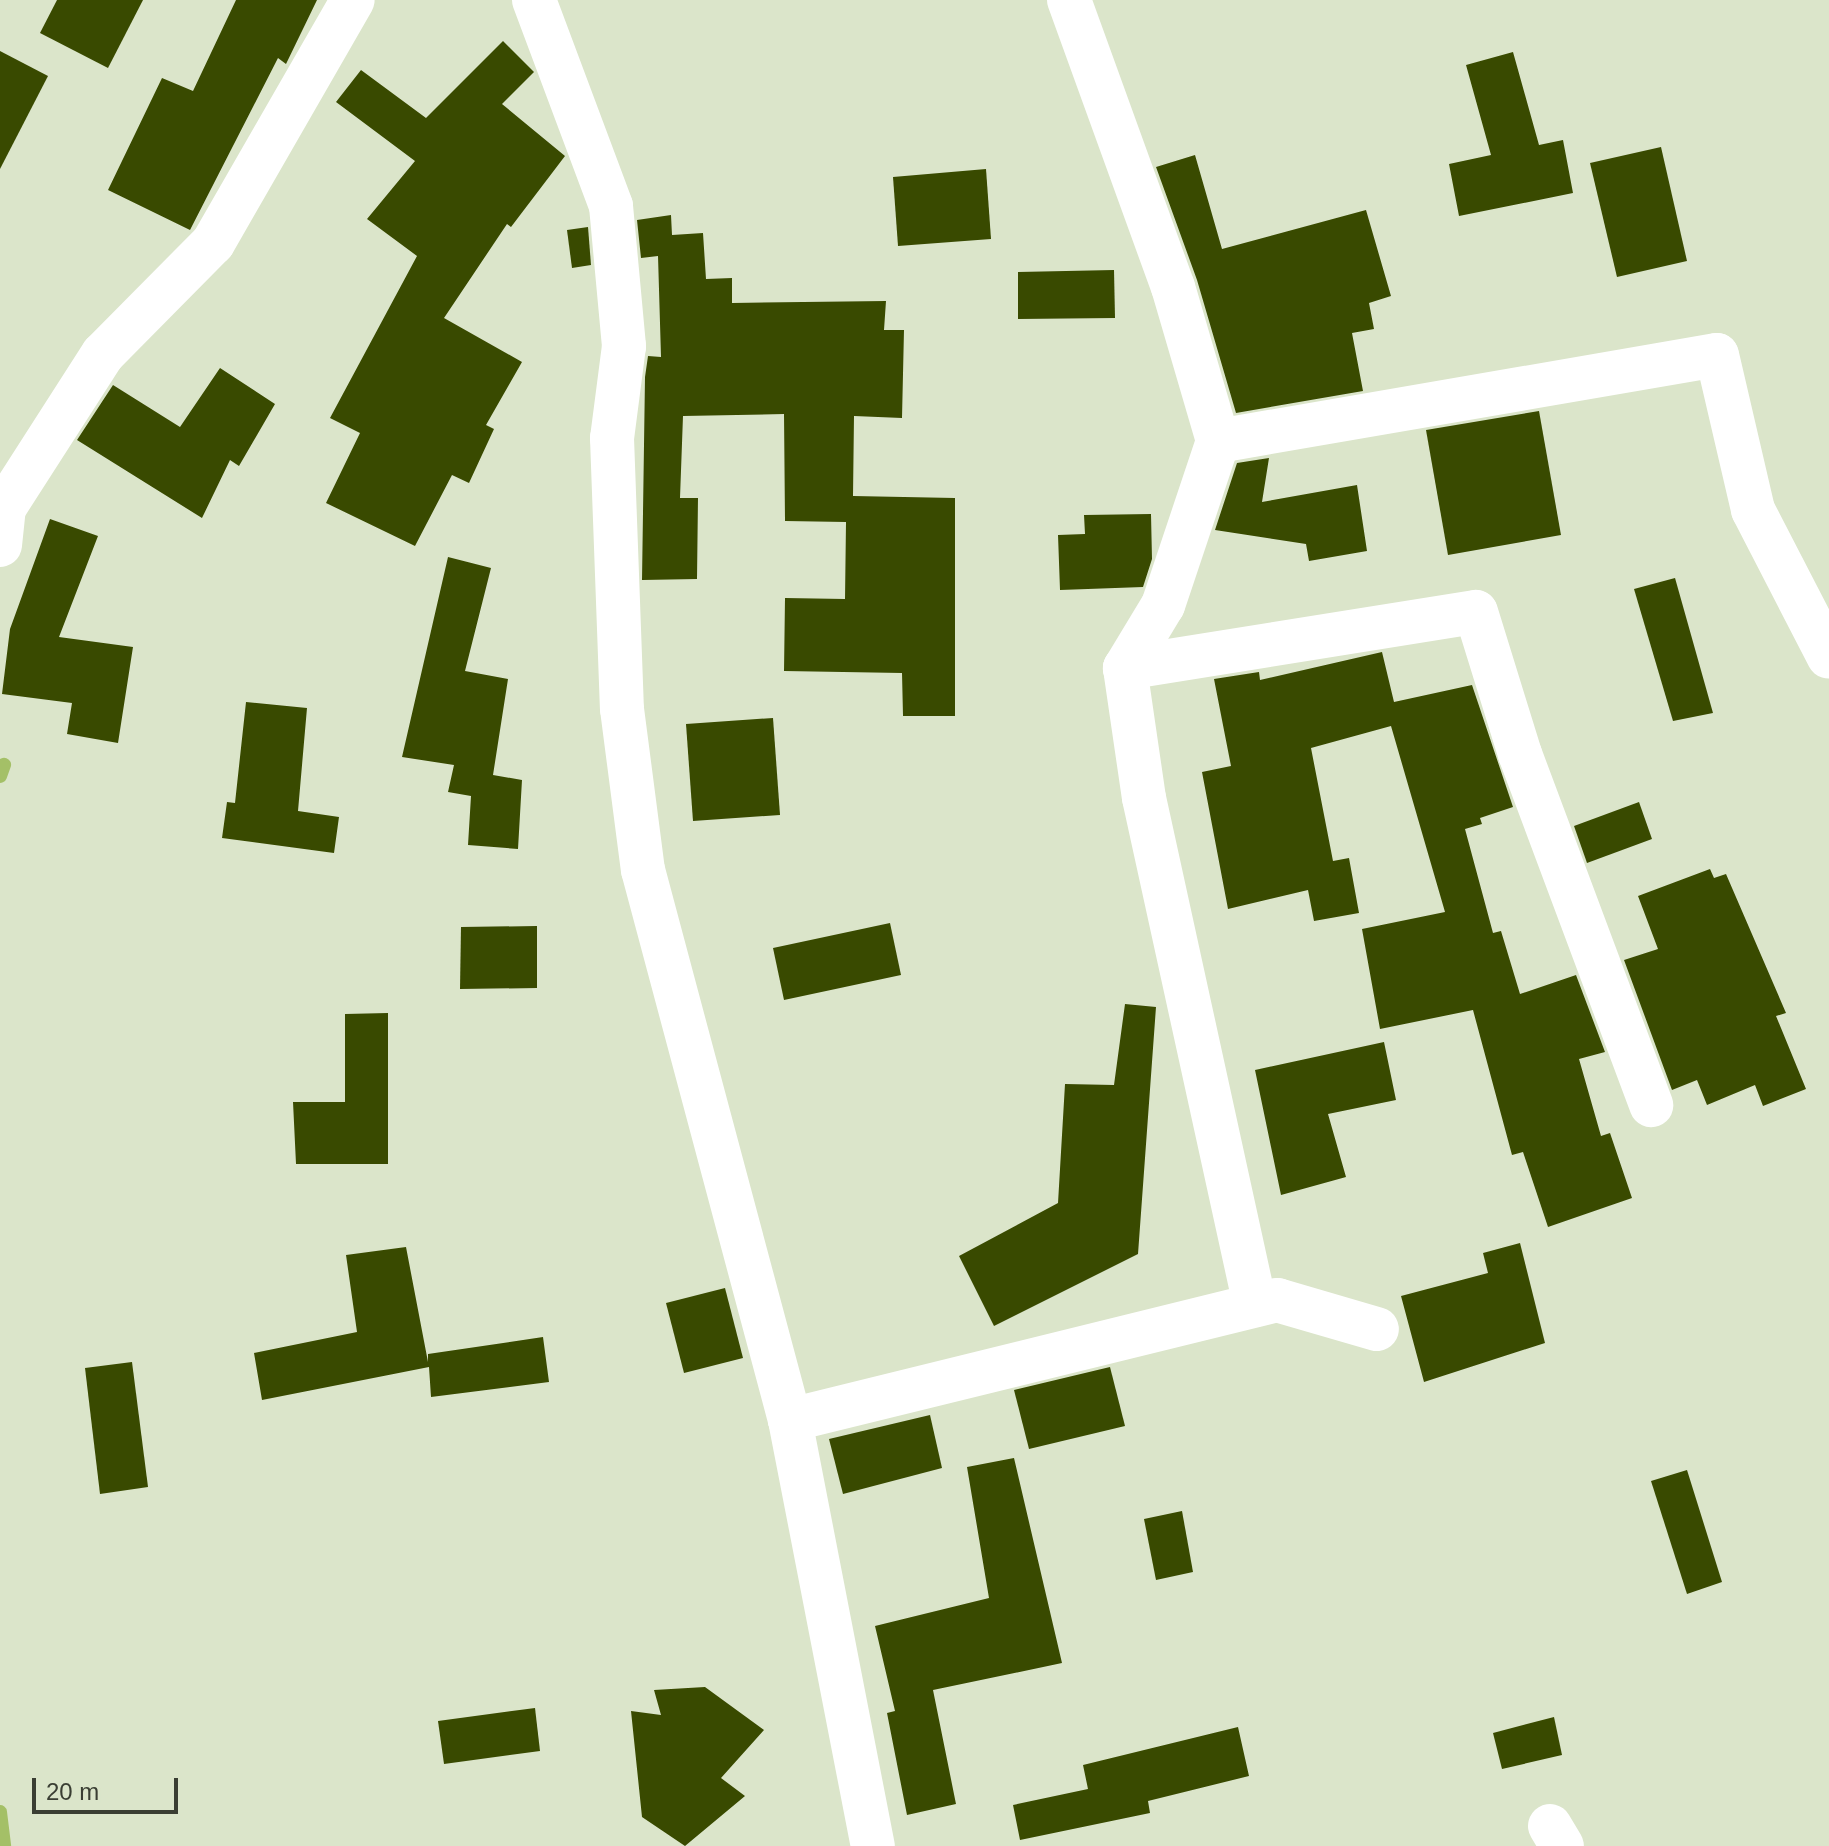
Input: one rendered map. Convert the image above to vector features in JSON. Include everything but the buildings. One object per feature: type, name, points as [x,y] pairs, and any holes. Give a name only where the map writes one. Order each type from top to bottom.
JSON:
[{"type":"street","points":[[0,545],[4,508],[103,354],[213,243],[353,0]]},
{"type":"street","points":[[534,0],[611,206],[624,346],[612,438],[622,709],[643,870],[790,1420],[873,1846]]},
{"type":"street","points":[[1069,0],[1173,287],[1218,441],[1163,605],[1125,668],[1144,798],[1255,1305]]},
{"type":"street","points":[[1218,441],[1717,355],[1753,510],[1829,657]]},
{"type":"street","points":[[1125,668],[1476,612],[1520,754],[1651,1105]]},
{"type":"street","points":[[790,1420],[1277,1300],[1377,1329]]},
{"type":"waterway","points":[[0,776],[4,765]]},
{"type":"waterway","points":[[0,1812],[4,1846]]}]
